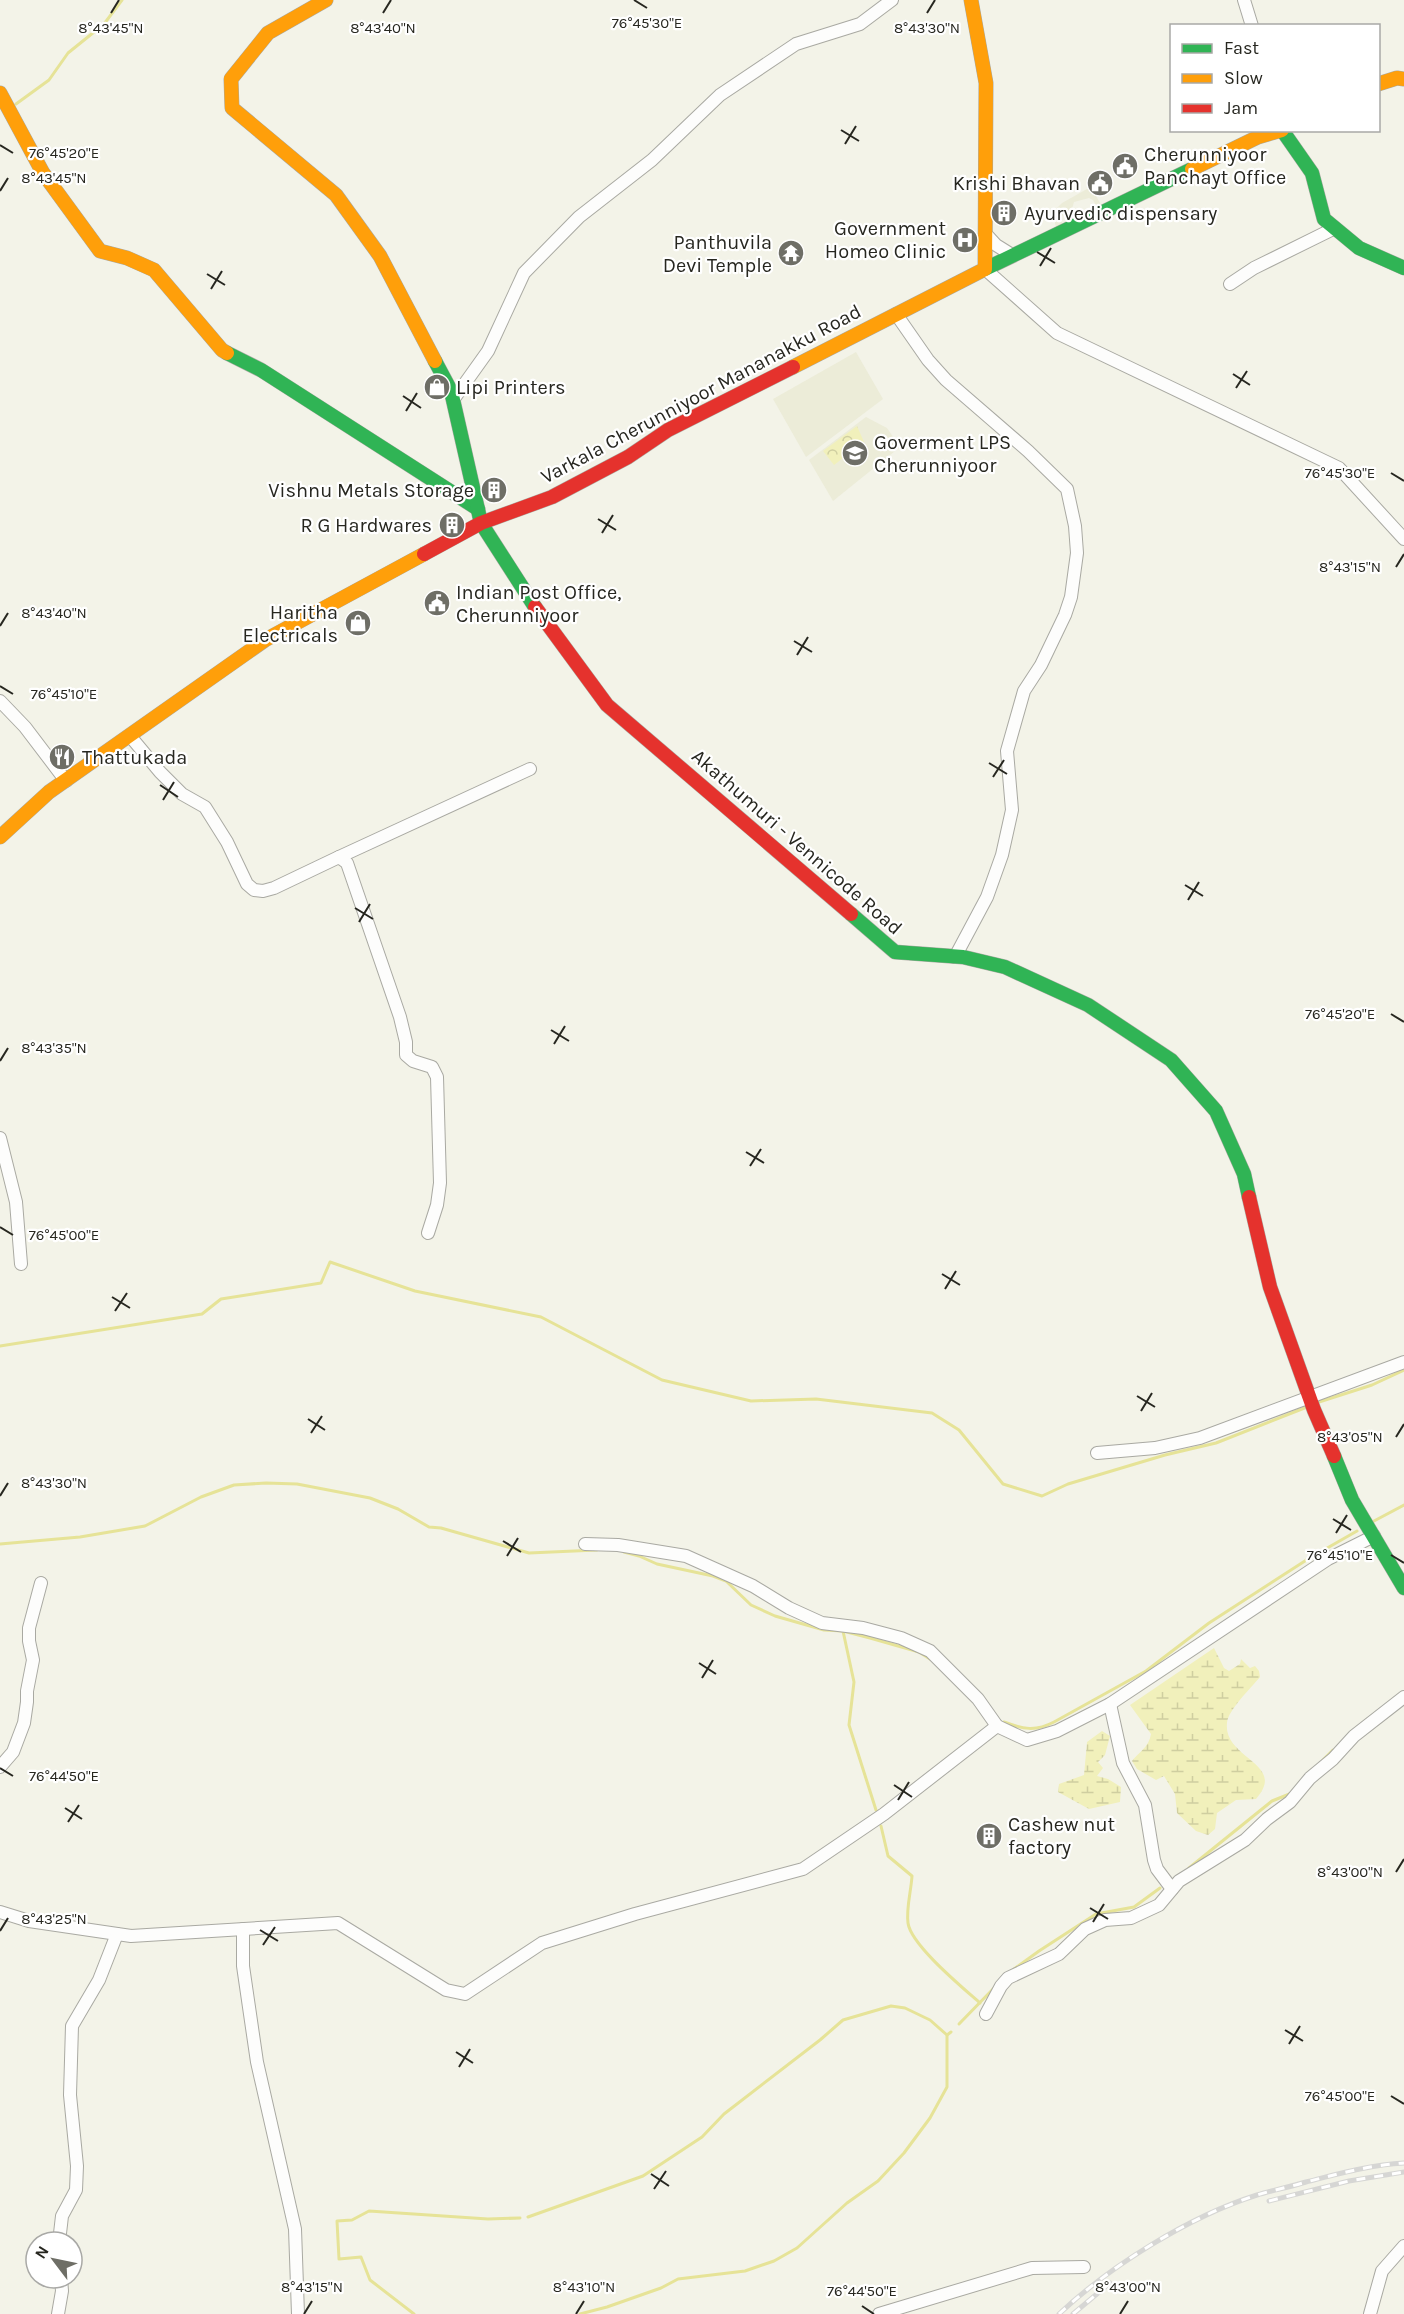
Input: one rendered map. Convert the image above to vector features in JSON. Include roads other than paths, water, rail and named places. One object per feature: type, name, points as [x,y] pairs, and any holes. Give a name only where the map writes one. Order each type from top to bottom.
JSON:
[{"type":"street","points":[[326,0],[268,33],[231,79],[232,108],[336,195],[380,256],[453,400],[481,523]]},
{"type":"street","points":[[453,400],[488,351],[525,273],[579,217],[652,160],[720,95],[796,44],[860,24],[892,0]]},
{"type":"street","points":[[971,0],[986,83],[985,269],[1057,333],[1339,468],[1404,539]]},
{"type":"street","points":[[1244,0],[1251,24]]},
{"type":"street","points":[[1380,83],[1397,78],[1404,79]]},
{"type":"street","points":[[0,93],[43,173],[100,251],[127,258],[154,270],[222,350],[261,370],[478,508]]},
{"type":"street","name":"Varkala Cherunniyoor Mananakku Road","points":[[0,837],[49,792],[265,640],[481,523],[552,497],[628,457],[668,430],[1012,255],[1258,137],[1275,132]]},
{"type":"street","points":[[1283,132],[1312,173],[1324,219],[1359,248],[1404,268]]},
{"type":"street","points":[[1230,284],[1254,268],[1335,228]]},
{"type":"street","points":[[985,233],[996,245],[1012,255]]},
{"type":"street","points":[[896,314],[928,360],[946,380],[1067,489],[1075,526],[1077,553],[1071,597],[1041,665],[1024,691],[1007,751],[1012,810],[1002,855],[987,897],[955,957]]},
{"type":"street","name":"Akathumuri - Vennicode Road","points":[[481,523],[533,604],[607,705],[895,952],[955,957],[1005,967],[1088,1005],[1171,1060],[1216,1111],[1244,1174],[1270,1287],[1309,1396],[1352,1500],[1404,1588]]},
{"type":"street","points":[[0,701],[25,727],[66,781]]},
{"type":"street","points":[[130,736],[182,794],[205,807],[227,842],[247,884],[254,890],[263,891],[274,888],[530,769]]},
{"type":"street","points":[[339,857],[347,863],[353,878],[400,1017],[406,1042],[406,1055],[412,1061],[432,1067],[437,1077],[440,1183],[437,1205],[428,1233]]},
{"type":"street","points":[[0,1138],[16,1202],[21,1264]]},
{"type":"street","points":[[1097,1454],[1155,1448],[1200,1438],[1404,1362]]},
{"type":"street","points":[[585,1544],[618,1545],[686,1556],[753,1586],[789,1608],[822,1623],[863,1628],[901,1638],[930,1651],[978,1699],[997,1726],[1027,1740],[1057,1731],[1110,1704],[1328,1559],[1374,1536]]},
{"type":"street","points":[[0,1767],[13,1752],[24,1723],[33,1660],[29,1628],[41,1583]]},
{"type":"street","points":[[986,2014],[1001,1986],[1008,1978],[1059,1954],[1085,1929],[1105,1920],[1131,1918],[1149,1911],[1159,1905],[1179,1881],[1245,1840],[1267,1819],[1290,1803],[1310,1778],[1333,1759],[1354,1736],[1404,1697]]},
{"type":"street","points":[[1110,1704],[1123,1763],[1145,1805],[1157,1869],[1172,1888]]},
{"type":"street","points":[[0,1912],[29,1921],[131,1936],[338,1923],[446,1990],[465,1994],[542,1943],[635,1914],[803,1869],[884,1814],[997,1726]]},
{"type":"street","points":[[243,1929],[243,1966],[257,2062],[295,2229],[298,2314]]},
{"type":"street","points":[[60,2230],[62,2216],[76,2190],[77,2166],[70,2095],[72,2026],[99,1980],[117,1934]]},
{"type":"street","points":[[1370,2314],[1382,2271],[1404,2246]]},
{"type":"street","points":[[879,2314],[1032,2268],[1084,2267]]},
{"type":"street","points":[[58,2314],[62,2290]]},
{"type":"waterway","points":[[16,104],[49,80],[68,53],[104,24],[122,0]]},
{"type":"waterway","points":[[0,1346],[202,1314],[221,1299],[321,1283],[330,1262],[415,1291],[541,1317],[662,1380],[751,1401],[816,1399],[932,1413],[959,1430],[1003,1484],[1042,1496],[1068,1484],[1165,1455],[1216,1443],[1307,1407]]},
{"type":"waterway","points":[[1319,1402],[1372,1385],[1404,1370]]},
{"type":"waterway","points":[[0,1544],[80,1537],[145,1526],[201,1497],[234,1485],[266,1483],[297,1484],[370,1498],[398,1509],[429,1527],[441,1528],[529,1553],[597,1550]]},
{"type":"waterway","points":[[1374,1521],[1404,1505]]},
{"type":"waterway","points":[[1004,1722],[1029,1728],[1041,1727],[1054,1722],[1146,1671],[1209,1623],[1308,1559],[1357,1531]]},
{"type":"waterway","points":[[624,1552],[657,1564],[726,1581],[751,1605],[775,1616],[824,1630],[843,1631],[870,1638],[919,1652],[930,1659]]},
{"type":"waterway","points":[[843,1631],[854,1682],[849,1725],[876,1810]]},
{"type":"waterway","points":[[1323,1760],[1333,1750]]},
{"type":"waterway","points":[[1189,1868],[1272,1801],[1292,1793]]},
{"type":"waterway","points":[[881,1826],[888,1856],[912,1876],[908,1906],[908,1923],[911,1932],[927,1954],[980,2003]]},
{"type":"waterway","points":[[1014,1969],[1096,1914],[1134,1907],[1160,1888]]},
{"type":"waterway","points":[[959,2024],[994,1988]]},
{"type":"waterway","points":[[528,2217],[643,2176],[702,2137],[724,2114],[843,2020],[891,2006],[905,2008],[930,2020],[947,2035],[951,2032]]},
{"type":"waterway","points":[[580,2314],[661,2288],[678,2279],[745,2271],[774,2261],[797,2248],[847,2203],[878,2181],[904,2153],[930,2118],[947,2087],[947,2035]]},
{"type":"waterway","points":[[414,2314],[370,2280],[361,2257],[339,2259],[337,2221],[352,2220],[369,2211],[488,2219],[520,2218]]},
{"type":"railway","points":[[1059,2314],[1102,2278],[1152,2244],[1231,2204],[1354,2170],[1404,2163]]},
{"type":"railway","points":[[1269,2201],[1349,2181],[1404,2172]]},
{"type":"railway","points":[[1073,2314],[1110,2283]]},
{"type":"place","name":"Cherunniyoor Panchayt Office","points":[[1125,166]]},
{"type":"place","name":"Krishi Bhavan","points":[[1100,183]]},
{"type":"place","name":"Ayurvedic dispensary","points":[[1004,213]]},
{"type":"place","name":"Government Homeo Clinic","points":[[965,240]]},
{"type":"place","name":"Panthuvila Devi Temple","points":[[791,253]]},
{"type":"place","name":"Lipi Printers","points":[[437,387]]},
{"type":"place","name":"Goverment LPS Cherunniyoor","points":[[855,453]]},
{"type":"place","name":"Vishnu Metals Storage","points":[[494,490]]},
{"type":"place","name":"R G Hardwares","points":[[452,525]]},
{"type":"place","name":"Indian Post Office, Cherunniyoor","points":[[437,603]]},
{"type":"place","name":"Haritha Electricals","points":[[358,623]]},
{"type":"place","name":"Thattukada","points":[[62,757]]},
{"type":"place","name":"Cashew nut factory","points":[[989,1836]]}]
